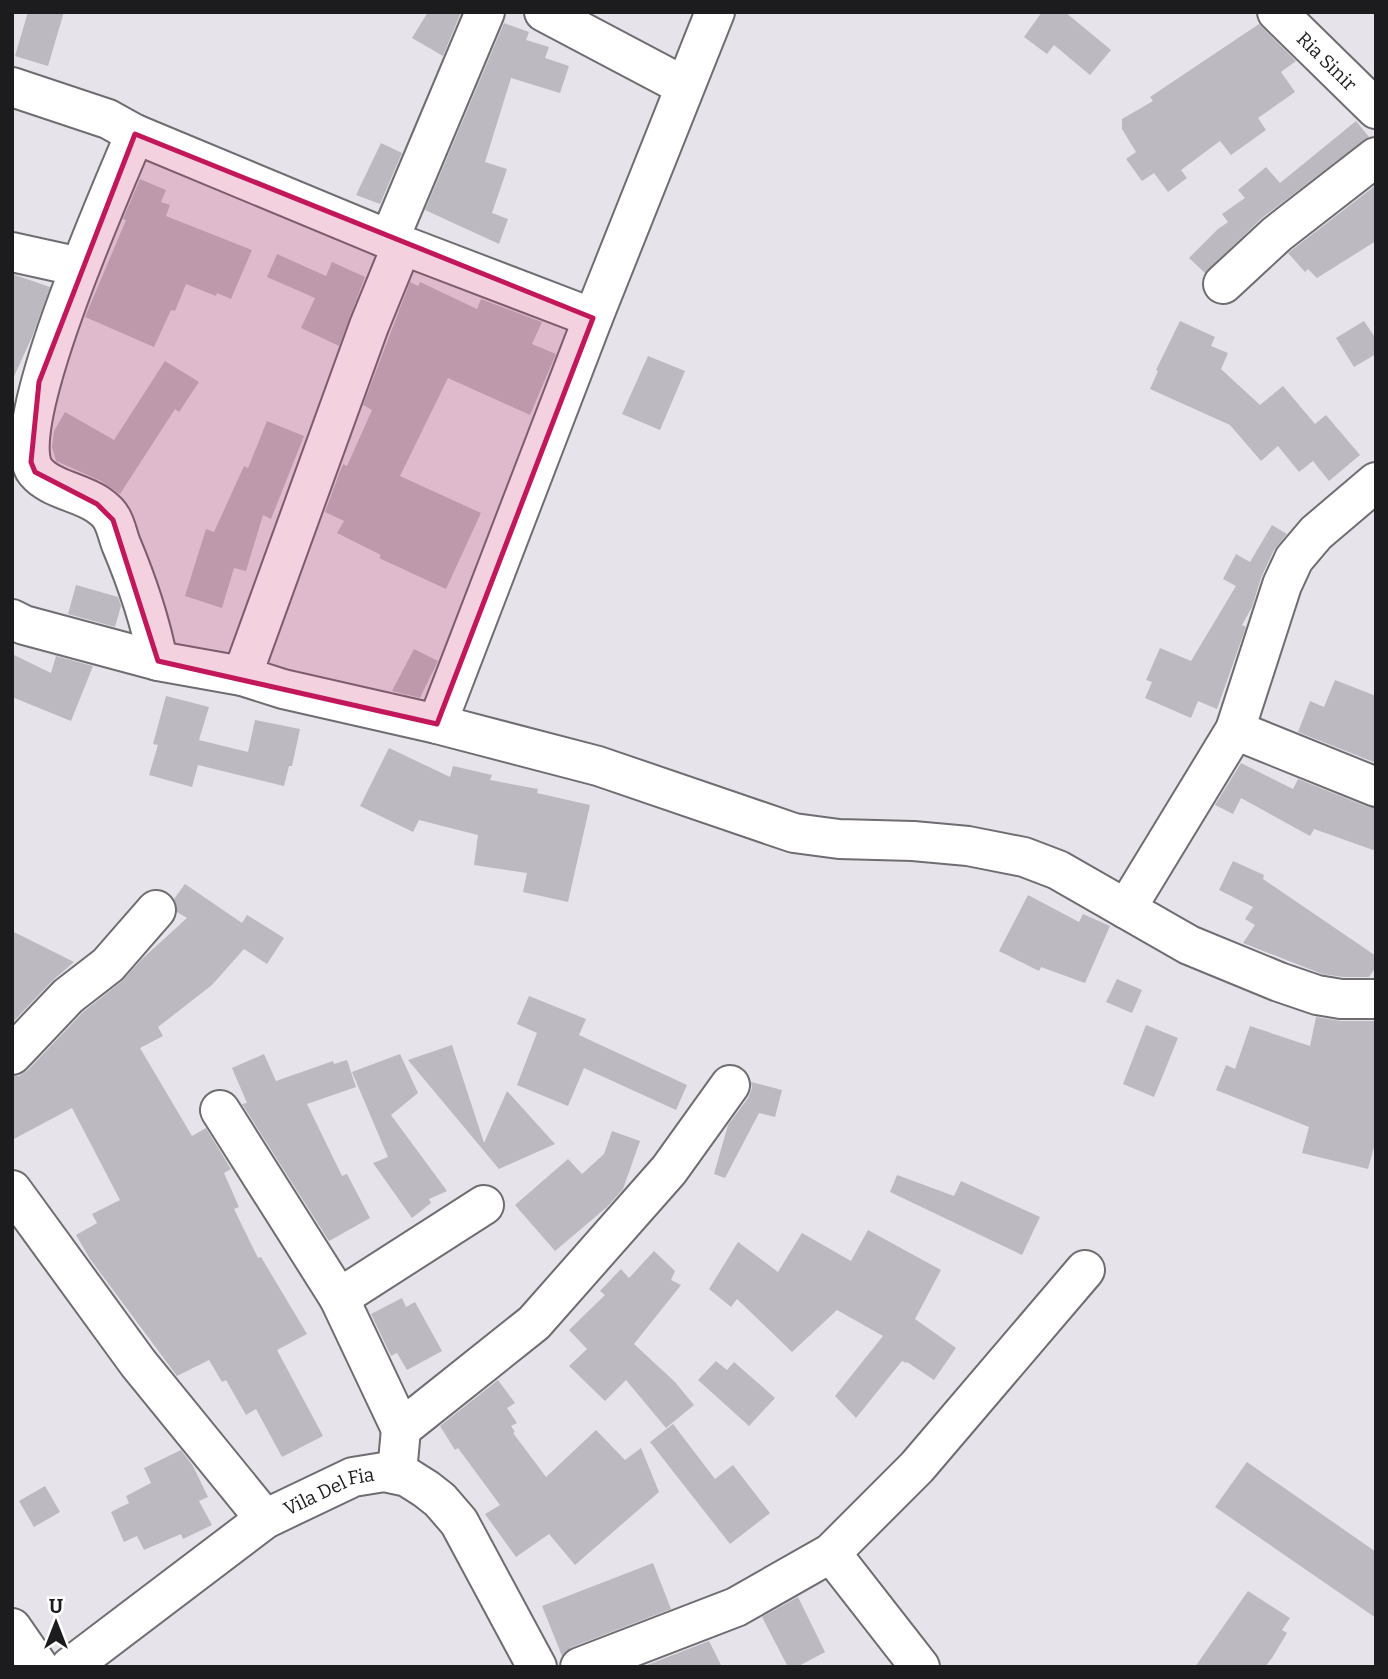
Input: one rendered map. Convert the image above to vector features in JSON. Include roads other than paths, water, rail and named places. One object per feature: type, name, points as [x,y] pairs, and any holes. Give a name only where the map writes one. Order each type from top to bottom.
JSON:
[{"type":"street","points":[[242,676],[369,326],[396,243],[485,12]]},
{"type":"street","points":[[544,12],[684,86]]},
{"type":"street","points":[[436,724],[715,12]]},
{"type":"street","name":"Ria Sinir","points":[[1277,12],[1376,109]]},
{"type":"street","points":[[12,87],[107,119],[135,134],[396,243],[593,318]]},
{"type":"street","points":[[135,134],[79,267],[39,382],[31,462],[24,477],[49,481],[97,504],[113,520],[150,623],[158,661]]},
{"type":"street","points":[[1223,284],[1277,234],[1376,157]]},
{"type":"street","points":[[12,252],[79,267]]},
{"type":"street","points":[[1126,909],[1235,730],[1282,585],[1294,559],[1316,533],[1376,482]]},
{"type":"street","points":[[12,619],[158,661],[242,676],[283,689],[436,724],[598,766],[794,833],[839,839],[968,846],[1024,857],[1058,870],[1189,944],[1279,982],[1317,995],[1341,999],[1376,999]]},
{"type":"street","points":[[1235,730],[1376,787]]},
{"type":"street","points":[[12,1055],[68,996],[107,965],[156,910]]},
{"type":"street","points":[[401,1429],[534,1323],[669,1170],[730,1085]]},
{"type":"street","points":[[220,1110],[339,1298],[401,1429],[397,1473]]},
{"type":"street","points":[[12,1190],[138,1363],[265,1519]]},
{"type":"street","points":[[339,1298],[484,1205]]},
{"type":"street","points":[[580,1667],[736,1607],[831,1553],[917,1467],[1085,1270]]},
{"type":"street","name":"Vila Del Fia","points":[[70,1667],[265,1519],[354,1477],[375,1472],[397,1473],[407,1477],[440,1500],[459,1522],[537,1667]]},
{"type":"street","points":[[831,1553],[920,1667]]},
{"type":"street","points":[[12,1628],[39,1667]]}]
